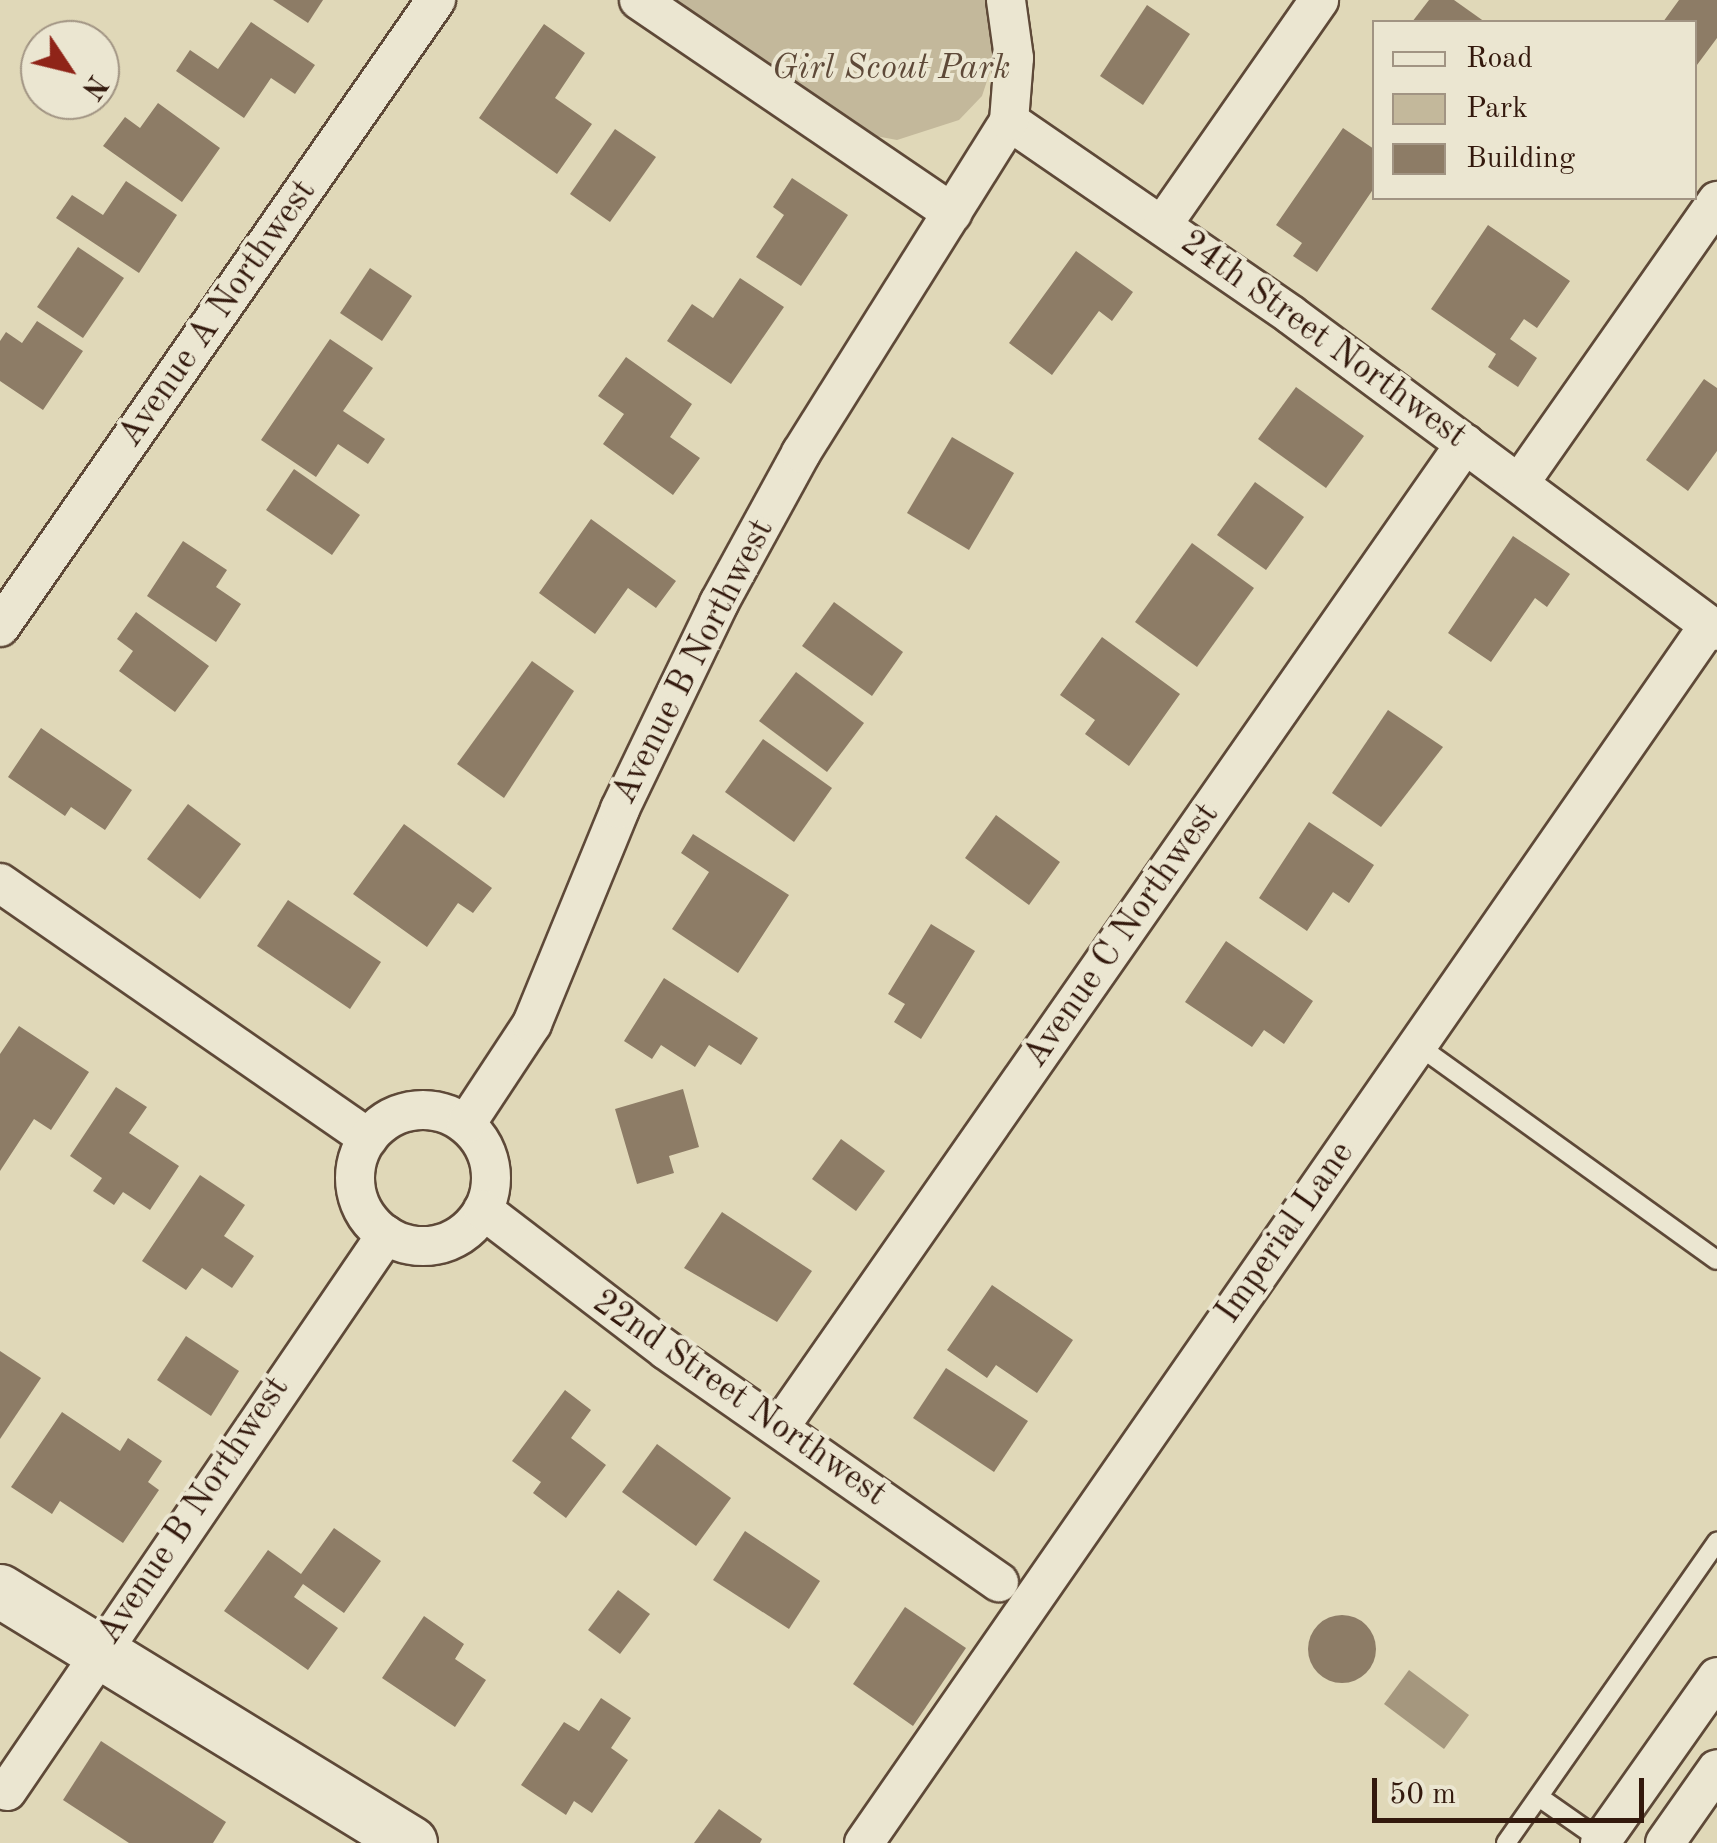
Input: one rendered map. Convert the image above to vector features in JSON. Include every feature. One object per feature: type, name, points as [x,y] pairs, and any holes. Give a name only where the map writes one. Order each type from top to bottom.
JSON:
[{"type":"street","name":"Avenue A Northwest","points":[[0,627],[436,0]]},
{"type":"street","points":[[639,0],[952,214],[1008,121],[1014,58],[1006,0]]},
{"type":"street","points":[[1162,224],[1319,0]]},
{"type":"street","name":"24th Street Northwest","points":[[1008,121],[1162,224],[1521,481],[1713,628]]},
{"type":"street","points":[[1521,481],[1717,200]]},
{"type":"street","name":"Avenue B Northwest","points":[[466,1124],[532,1024],[620,809],[720,603],[801,453],[952,214]]},
{"type":"street","name":"Avenue C Northwest","points":[[780,1428],[1465,444]]},
{"type":"street","name":"Imperial Lane","points":[[864,1843],[1415,1044],[1713,628]]},
{"type":"street","points":[[0,883],[368,1138]]},
{"type":"street","points":[[426,1110],[466,1124],[490,1163],[484,1210],[452,1240],[430,1246],[386,1235],[359,1201],[358,1158],[368,1138],[404,1113],[426,1110]]},
{"type":"street","name":"22nd Street Northwest","points":[[484,1210],[780,1428],[999,1582]]},
{"type":"street","name":"Avenue B Northwest","points":[[7,1791],[98,1652],[386,1235]]},
{"type":"street","points":[[0,1590],[411,1843]]},
{"type":"street","points":[[1601,1842],[1717,1678]]},
{"type":"street","points":[[1665,1843],[1717,1769]]},
{"type":"lane","points":[[1415,1044],[1717,1260]]},
{"type":"lane","points":[[1506,1843],[1717,1542]]},
{"type":"lane","points":[[1539,1797],[1601,1842]]},
{"type":"green space","name":"Girl Scout Park","points":[[667,0],[989,0],[998,48],[982,96],[959,120],[897,140],[865,134]]},
{"type":"shaded area","points":[[1409,1670],[1469,1715],[1444,1749],[1384,1704]]},
{"type":"building","points":[[273,0],[323,0],[308,23]]},
{"type":"building","points":[[1429,0],[1454,0],[1482,20],[1414,20]]},
{"type":"building","points":[[1679,0],[1717,0],[1717,38],[1697,65],[1697,20],[1664,20]]},
{"type":"building","points":[[1147,5],[1190,34],[1143,105],[1100,76]]},
{"type":"building","points":[[251,22],[315,65],[295,94],[271,78],[244,118],[176,71],[190,50],[218,69]]},
{"type":"building","points":[[544,24],[585,53],[555,98],[592,124],[557,174],[479,118]]},
{"type":"building","points":[[158,103],[220,148],[182,202],[103,146],[125,117],[140,128]]},
{"type":"building","points":[[1343,128],[1372,148],[1372,191],[1317,272],[1293,256],[1302,243],[1276,225]]},
{"type":"building","points":[[615,129],[656,157],[610,222],[570,194]]},
{"type":"building","points":[[792,178],[848,215],[801,286],[756,257],[784,215],[773,207]]},
{"type":"building","points":[[126,181],[177,215],[139,273],[56,218],[72,195],[103,215]]},
{"type":"building","points":[[1488,225],[1570,281],[1537,328],[1524,319],[1510,339],[1537,358],[1518,387],[1488,367],[1496,354],[1431,309]]},
{"type":"building","points":[[78,247],[124,278],[83,338],[37,307]]},
{"type":"building","points":[[1076,251],[1133,292],[1112,321],[1099,311],[1052,375],[1009,343]]},
{"type":"building","points":[[370,268],[412,296],[382,341],[340,313]]},
{"type":"building","points":[[740,278],[784,307],[731,384],[667,341],[692,304],[713,318]]},
{"type":"building","points":[[37,321],[83,351],[43,410],[0,381],[0,341],[6,332],[22,343]]},
{"type":"building","points":[[330,339],[373,368],[343,411],[385,439],[368,464],[338,444],[316,477],[261,440]]},
{"type":"building","points":[[626,357],[692,404],[670,437],[700,458],[673,495],[603,444],[624,414],[598,396]]},
{"type":"building","points":[[1704,379],[1717,388],[1717,451],[1688,491],[1646,460]]},
{"type":"building","points":[[1296,387],[1364,436],[1326,488],[1258,439]]},
{"type":"building","points":[[952,437],[1014,473],[969,550],[907,513]]},
{"type":"building","points":[[294,469],[360,515],[332,555],[266,510]]},
{"type":"building","points":[[1255,482],[1304,517],[1266,570],[1217,535]]},
{"type":"building","points":[[591,519],[676,581],[656,608],[628,588],[595,634],[539,593]]},
{"type":"building","points":[[1513,536],[1570,574],[1547,607],[1535,598],[1491,662],[1448,633]]},
{"type":"building","points":[[183,541],[227,570],[216,587],[241,604],[216,642],[147,596]]},
{"type":"building","points":[[1192,543],[1254,588],[1197,667],[1135,622]]},
{"type":"building","points":[[834,602],[903,652],[872,696],[802,646]]},
{"type":"building","points":[[136,612],[209,666],[175,712],[119,671],[133,651],[117,639]]},
{"type":"building","points":[[1102,637],[1180,694],[1129,766],[1085,734],[1095,720],[1060,695]]},
{"type":"building","points":[[532,661],[574,691],[504,798],[457,764]]},
{"type":"building","points":[[796,672],[864,723],[827,772],[759,721]]},
{"type":"building","points":[[1388,710],[1443,747],[1381,827],[1332,793]]},
{"type":"building","points":[[41,728],[132,790],[105,830],[71,807],[65,816],[8,777]]},
{"type":"building","points":[[763,739],[832,788],[794,842],[725,792]]},
{"type":"building","points":[[188,804],[241,844],[200,899],[147,859]]},
{"type":"building","points":[[996,815],[1060,862],[1029,905],[965,858]]},
{"type":"building","points":[[1309,822],[1374,865],[1349,903],[1333,892],[1307,931],[1259,898]]},
{"type":"building","points":[[404,824],[492,888],[473,913],[458,903],[427,947],[353,894]]},
{"type":"building","points":[[693,834],[789,895],[738,973],[672,929],[709,872],[681,853]]},
{"type":"building","points":[[288,900],[381,962],[350,1009],[257,946]]},
{"type":"building","points":[[931,924],[975,951],[921,1039],[894,1022],[905,1004],[888,994]]},
{"type":"building","points":[[1226,941],[1313,1001],[1284,1044],[1264,1030],[1252,1047],[1185,1002]]},
{"type":"building","points":[[664,978],[758,1038],[741,1065],[709,1045],[695,1067],[661,1045],[652,1059],[624,1041]]},
{"type":"building","points":[[19,1026],[89,1072],[51,1130],[34,1119],[0,1171],[0,1054]]},
{"type":"building","points":[[116,1087],[147,1107],[129,1133],[179,1166],[150,1210],[123,1192],[114,1205],[93,1191],[102,1178],[70,1156]]},
{"type":"building","points":[[683,1089],[699,1147],[669,1156],[674,1173],[637,1184],[615,1109]]},
{"type":"building","points":[[841,1139],[885,1171],[856,1211],[812,1179]]},
{"type":"building","points":[[200,1175],[245,1205],[224,1236],[254,1256],[232,1288],[202,1268],[186,1290],[142,1261]]},
{"type":"building","points":[[722,1212],[812,1271],[777,1322],[684,1268]]},
{"type":"building","points":[[992,1285],[1073,1340],[1037,1393],[996,1365],[987,1378],[947,1350]]},
{"type":"building","points":[[186,1336],[239,1371],[211,1416],[157,1380]]},
{"type":"building","points":[[0,1351],[41,1378],[0,1439]]},
{"type":"building","points":[[946,1368],[1028,1421],[994,1472],[913,1418]]},
{"type":"building","points":[[565,1390],[591,1410],[571,1438],[606,1465],[566,1518],[533,1493],[541,1482],[512,1461]]},
{"type":"building","points":[[62,1412],[120,1451],[128,1438],[162,1461],[148,1482],[159,1490],[123,1543],[60,1501],[52,1514],[11,1487]]},
{"type":"building","points":[[657,1444],[731,1498],[696,1546],[622,1492]]},
{"type":"building","points":[[334,1528],[381,1561],[344,1613],[303,1584],[294,1597],[338,1628],[308,1670],[224,1611],[268,1550],[301,1574]]},
{"type":"building","points":[[745,1531],[820,1581],[789,1629],[713,1580]]},
{"type":"building","points":[[618,1590],[650,1614],[620,1654],[588,1630]]},
{"type":"building","points":[[905,1607],[966,1648],[913,1726],[853,1684]]},
{"type":"building","points":[[1342,1615],[1355,1617],[1366,1625],[1374,1636],[1374,1662],[1366,1673],[1355,1681],[1342,1683],[1329,1681],[1318,1673],[1310,1662],[1308,1649],[1310,1636],[1318,1625],[1329,1617]]},
{"type":"building","points":[[424,1616],[464,1644],[455,1659],[486,1680],[455,1727],[382,1678]]},
{"type":"building","points":[[601,1698],[631,1718],[611,1748],[628,1760],[592,1813],[574,1801],[566,1815],[521,1785],[564,1722],[579,1731]]},
{"type":"building","points":[[101,1741],[226,1822],[213,1843],[129,1843],[63,1800]]},
{"type":"building","points":[[719,1809],[762,1839],[760,1843],[694,1843]]}]
